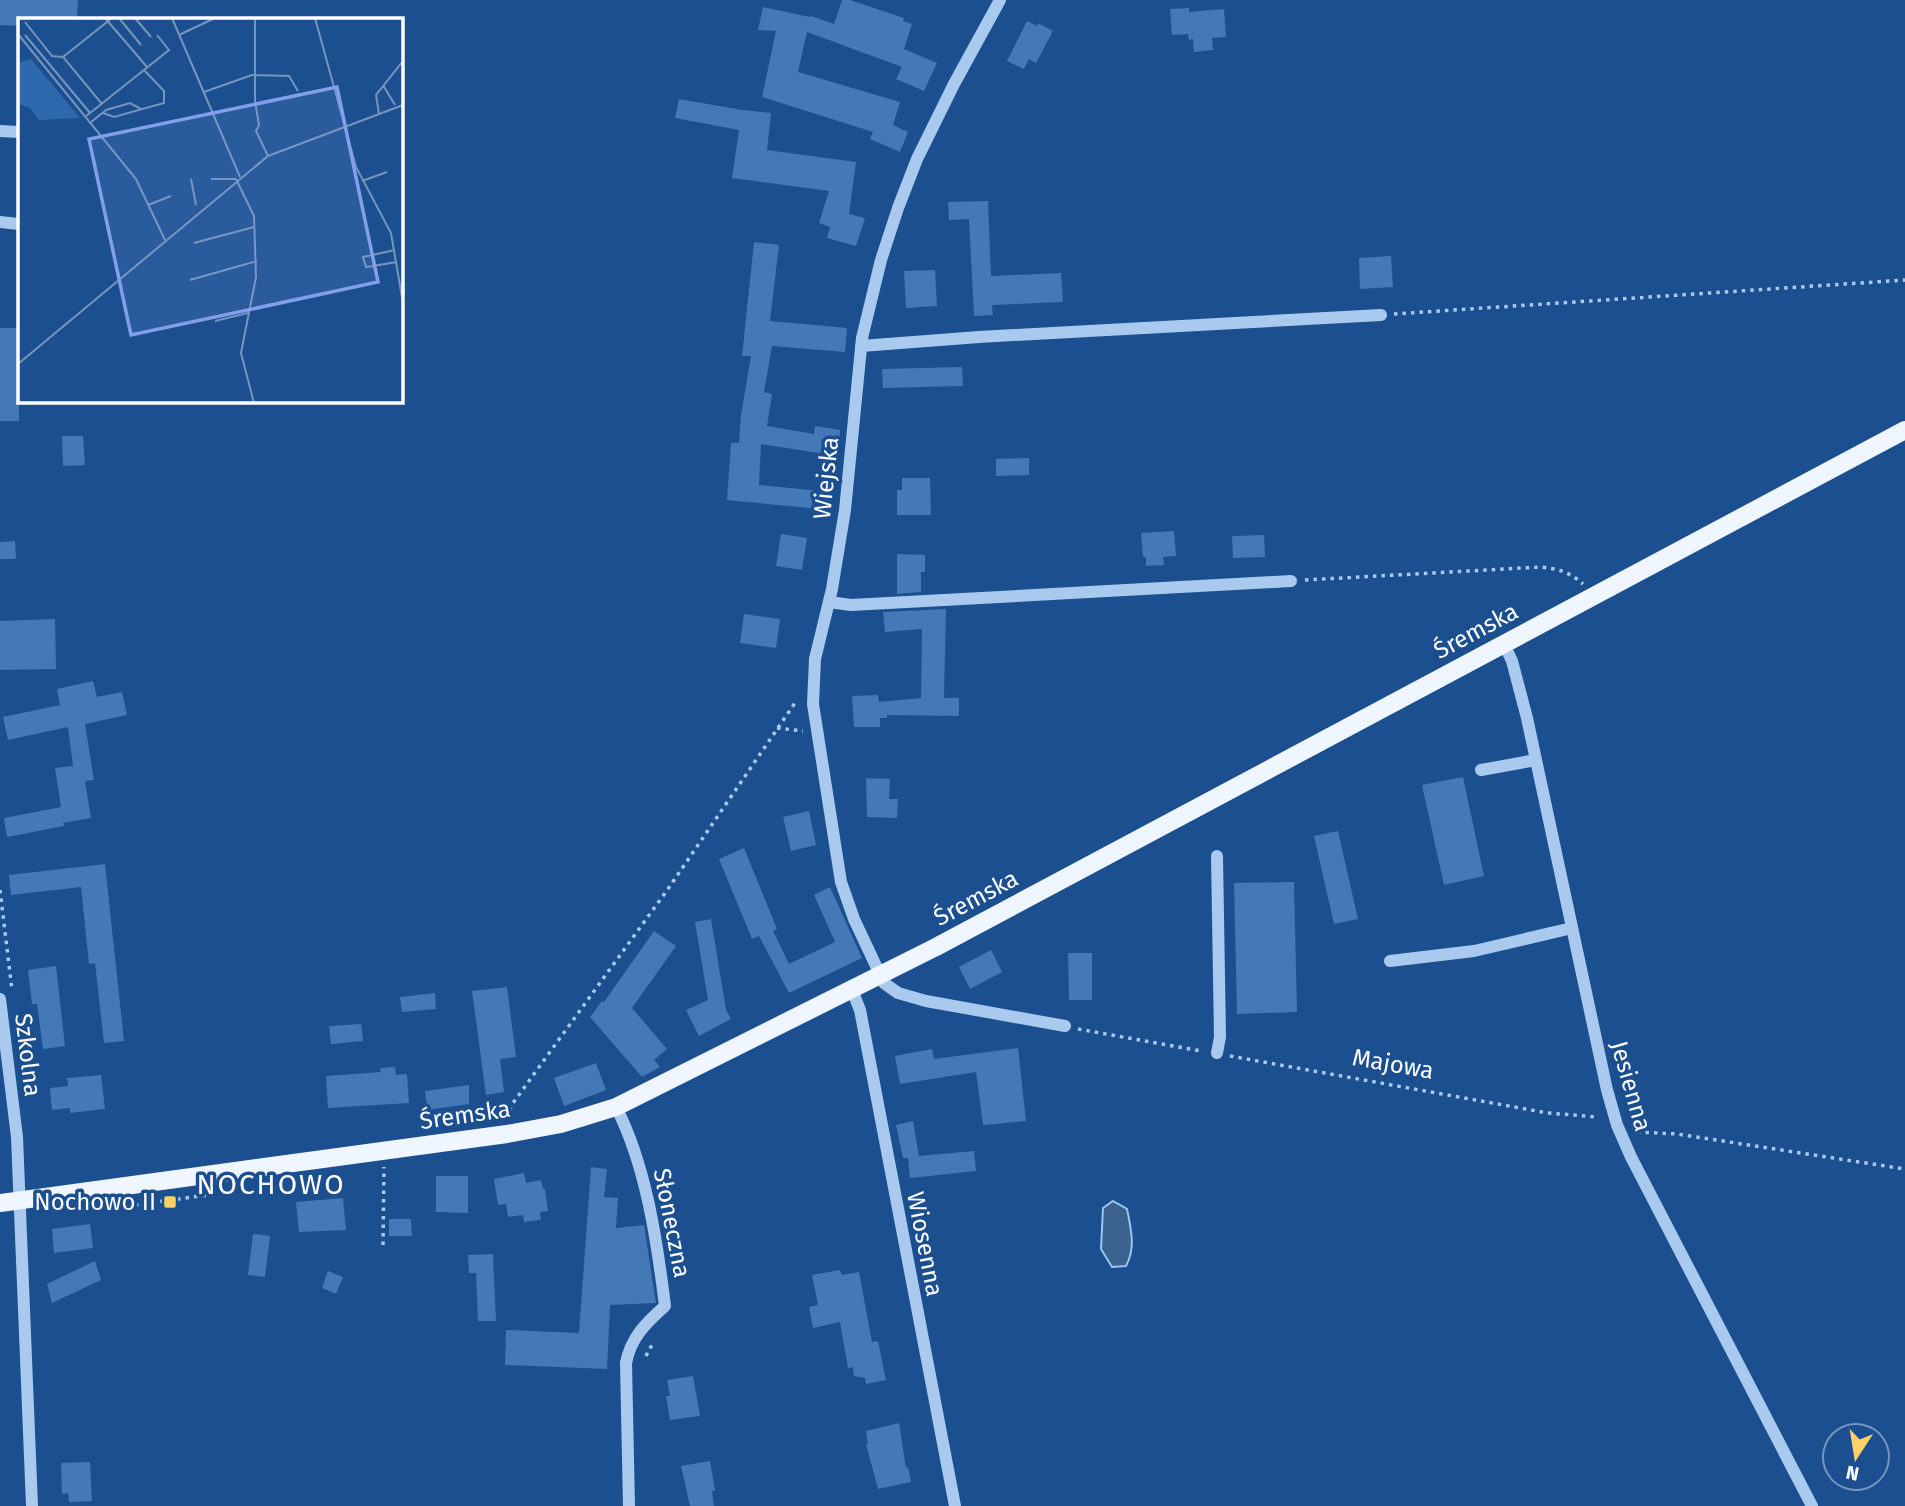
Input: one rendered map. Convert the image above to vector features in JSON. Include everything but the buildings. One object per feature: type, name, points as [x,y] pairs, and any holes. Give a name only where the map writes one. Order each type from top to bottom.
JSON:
[{"type":"main road","name":"Śremska","points":[[0,1203],[544,1128],[617,1107],[880,976],[1905,430]]},
{"type":"street","name":"Wiejska","points":[[880,976],[854,919],[841,882],[816,732],[813,686],[816,659],[845,510],[861,346],[881,260],[907,183],[941,108],[1000,0]]},
{"type":"street","points":[[0,131],[18,132]]},
{"type":"street","points":[[0,222],[18,224]]},
{"type":"street","points":[[861,346],[1381,315]]},
{"type":"street","points":[[829,602],[845,605],[1291,580]]},
{"type":"street","name":"Jesienna","points":[[1504,644],[1514,668],[1536,760],[1607,1090],[1618,1125],[1643,1181],[1812,1506]]},
{"type":"street","points":[[1481,770],[1536,760]]},
{"type":"street","points":[[1217,856],[1220,1037],[1217,1053]]},
{"type":"street","points":[[1390,961],[1475,951],[1572,928]]},
{"type":"street","points":[[880,976],[891,990],[918,999],[1065,1026]]},
{"type":"street","name":"Wiosenna","points":[[852,990],[860,1010],[869,1054],[955,1506]]},
{"type":"street","name":"Szkolna","points":[[0,999],[17,1137],[32,1506]]},
{"type":"street","name":"Słoneczna","points":[[617,1107],[626,1125],[643,1177],[665,1307],[639,1332],[629,1346],[626,1363],[629,1506]]},
{"type":"path","points":[[1381,315],[1905,279]]},
{"type":"path","points":[[1291,580],[1541,567],[1557,568],[1572,574],[1593,597]]},
{"type":"path","points":[[513,1120],[506,1122],[507,1113],[513,1103],[668,889],[776,728],[803,692],[813,686]]},
{"type":"path","points":[[776,728],[816,732]]},
{"type":"path","name":"Majowa","points":[[1065,1026],[1548,1113],[1603,1117],[1633,1133],[1677,1134],[1905,1169]]},
{"type":"path","points":[[382,1151],[383,1245]]},
{"type":"path","points":[[131,1205],[213,1193]]},
{"type":"water","points":[[1113,1201],[1127,1209],[1129,1216],[1132,1245],[1126,1266],[1112,1267],[1101,1249],[1103,1208]]},
{"type":"place","name":"Nochowo II","points":[[170,1202]]},
{"type":"district","name":"NOCHOWO","points":[[271,1184]]}]
